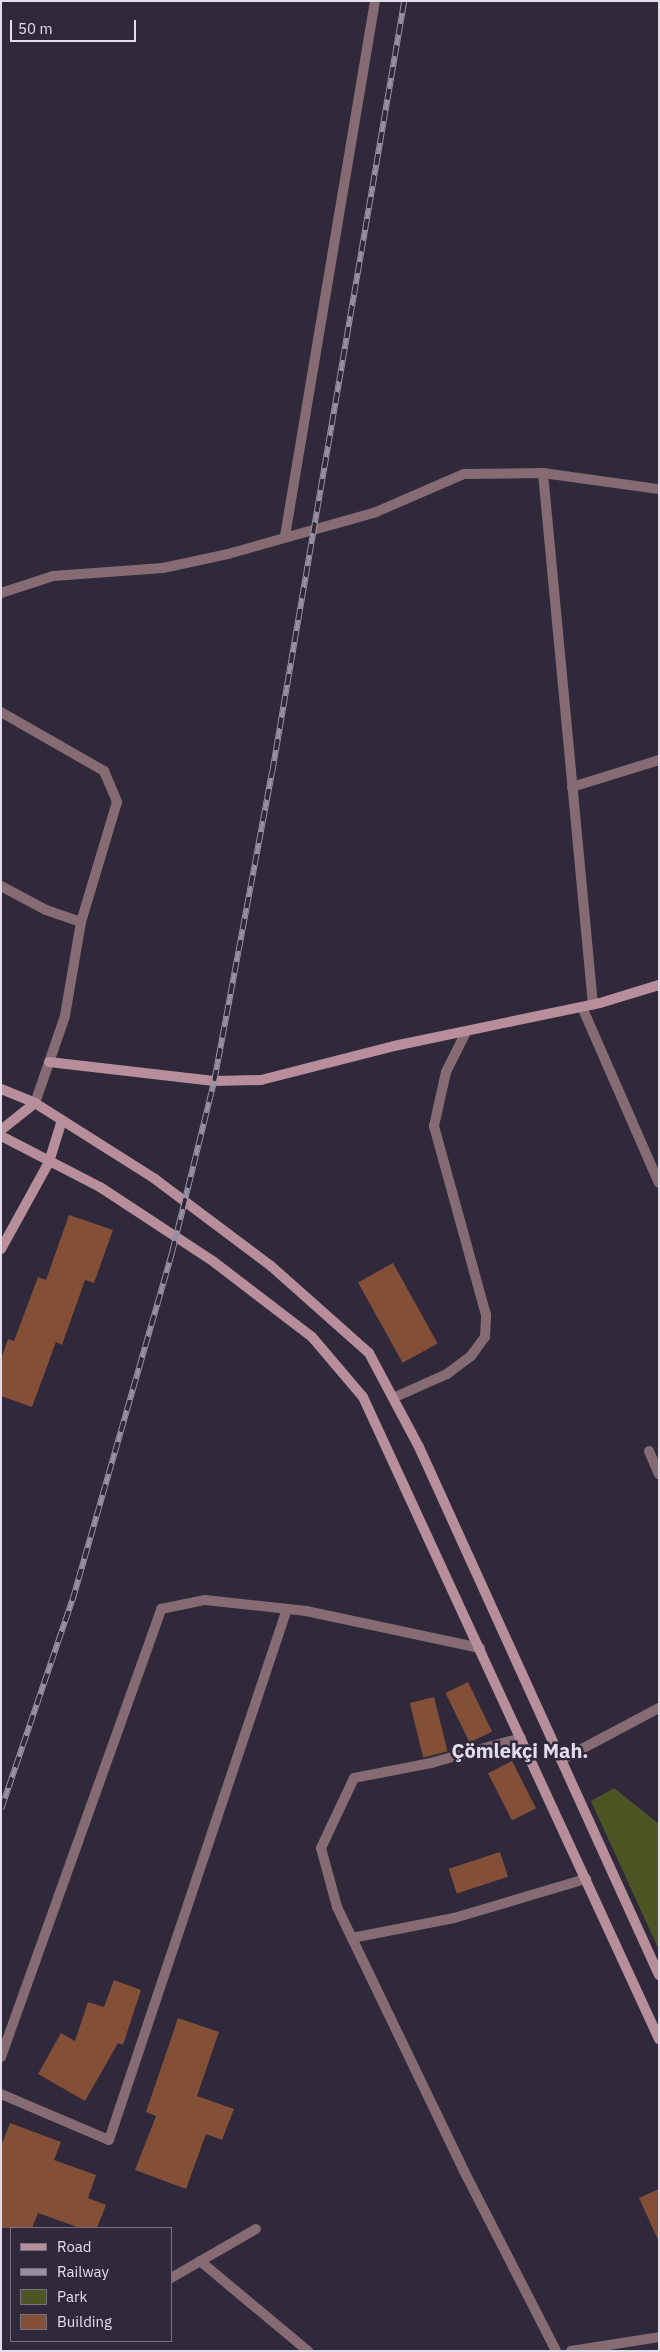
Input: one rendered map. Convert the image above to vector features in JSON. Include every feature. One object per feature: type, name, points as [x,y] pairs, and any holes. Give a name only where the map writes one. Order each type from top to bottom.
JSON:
[{"type":"main road","points":[[49,1062],[214,1081],[261,1080],[394,1046],[587,1006],[659,985]]},
{"type":"main road","points":[[1,1089],[35,1103],[155,1179],[271,1266],[369,1353],[423,1456],[659,1975]]},
{"type":"main road","points":[[1,1130],[35,1103]]},
{"type":"main road","points":[[1,1249],[49,1162],[62,1120]]},
{"type":"main road","points":[[1,1136],[100,1187],[151,1218],[312,1338],[363,1398],[659,2039]]},
{"type":"street","points":[[285,536],[375,1]]},
{"type":"street","points":[[543,473],[572,787],[587,1006],[659,1183]]},
{"type":"street","points":[[1,592],[53,576],[163,568],[228,554],[285,536],[376,512],[464,474],[543,473],[659,489]]},
{"type":"street","points":[[1,712],[104,771],[117,802],[80,922],[65,1016],[35,1103]]},
{"type":"street","points":[[572,787],[659,760]]},
{"type":"street","points":[[1,886],[46,910],[80,922]]},
{"type":"street","points":[[393,1398],[447,1374],[471,1356],[485,1337],[486,1315],[434,1126],[446,1072],[466,1032]]},
{"type":"street","points":[[649,1451],[659,1474]]},
{"type":"street","points":[[1,2057],[161,1609],[205,1600],[287,1609],[480,1648]]},
{"type":"street","points":[[1,2094],[109,2140],[287,1609]]},
{"type":"street","points":[[561,1760],[659,1708]]},
{"type":"street","points":[[521,1738],[431,1763],[354,1778],[321,1848],[338,1907],[352,1938],[464,2171],[556,2351]]},
{"type":"street","points":[[352,1938],[454,1918],[586,1879]]},
{"type":"street","points":[[172,2277],[256,2229]]},
{"type":"street","points":[[200,2261],[308,2351]]},
{"type":"street","points":[[571,2351],[659,2337]]},
{"type":"green space","points":[[614,1788],[659,1824],[659,1950],[591,1801]]},
{"type":"building","points":[[69,1215],[113,1230],[94,1283],[85,1280],[62,1345],[56,1342],[32,1407],[1,1396],[1,1359],[8,1339],[14,1341],[38,1277],[46,1280]]},
{"type":"building","points":[[393,1263],[438,1343],[403,1363],[358,1282]]},
{"type":"building","points":[[468,1682],[492,1731],[470,1742],[446,1693]]},
{"type":"building","points":[[434,1697],[448,1751],[423,1757],[410,1703]]},
{"type":"building","points":[[512,1761],[536,1808],[512,1820],[488,1773]]},
{"type":"building","points":[[500,1852],[508,1877],[457,1893],[449,1869]]},
{"type":"building","points":[[114,1980],[141,1990],[123,2045],[118,2043],[85,2101],[38,2074],[61,2033],[75,2041],[88,2002],[104,2007]]},
{"type":"building","points":[[178,2018],[219,2032],[197,2096],[234,2109],[222,2140],[206,2134],[186,2189],[135,2170],[156,2116],[146,2112]]},
{"type":"building","points":[[10,2123],[61,2142],[54,2160],[96,2175],[88,2198],[106,2205],[97,2227],[77,2227],[38,2213],[32,2227],[1,2228],[1,2146]]},
{"type":"building","points":[[659,2189],[659,2242],[639,2198]]},
{"type":"railway","points":[[1,1809],[72,1601],[172,1252],[214,1081],[272,772],[404,1]]},
{"type":"district","name":"Çömlekçi Mah.","points":[[520,1750]]}]
